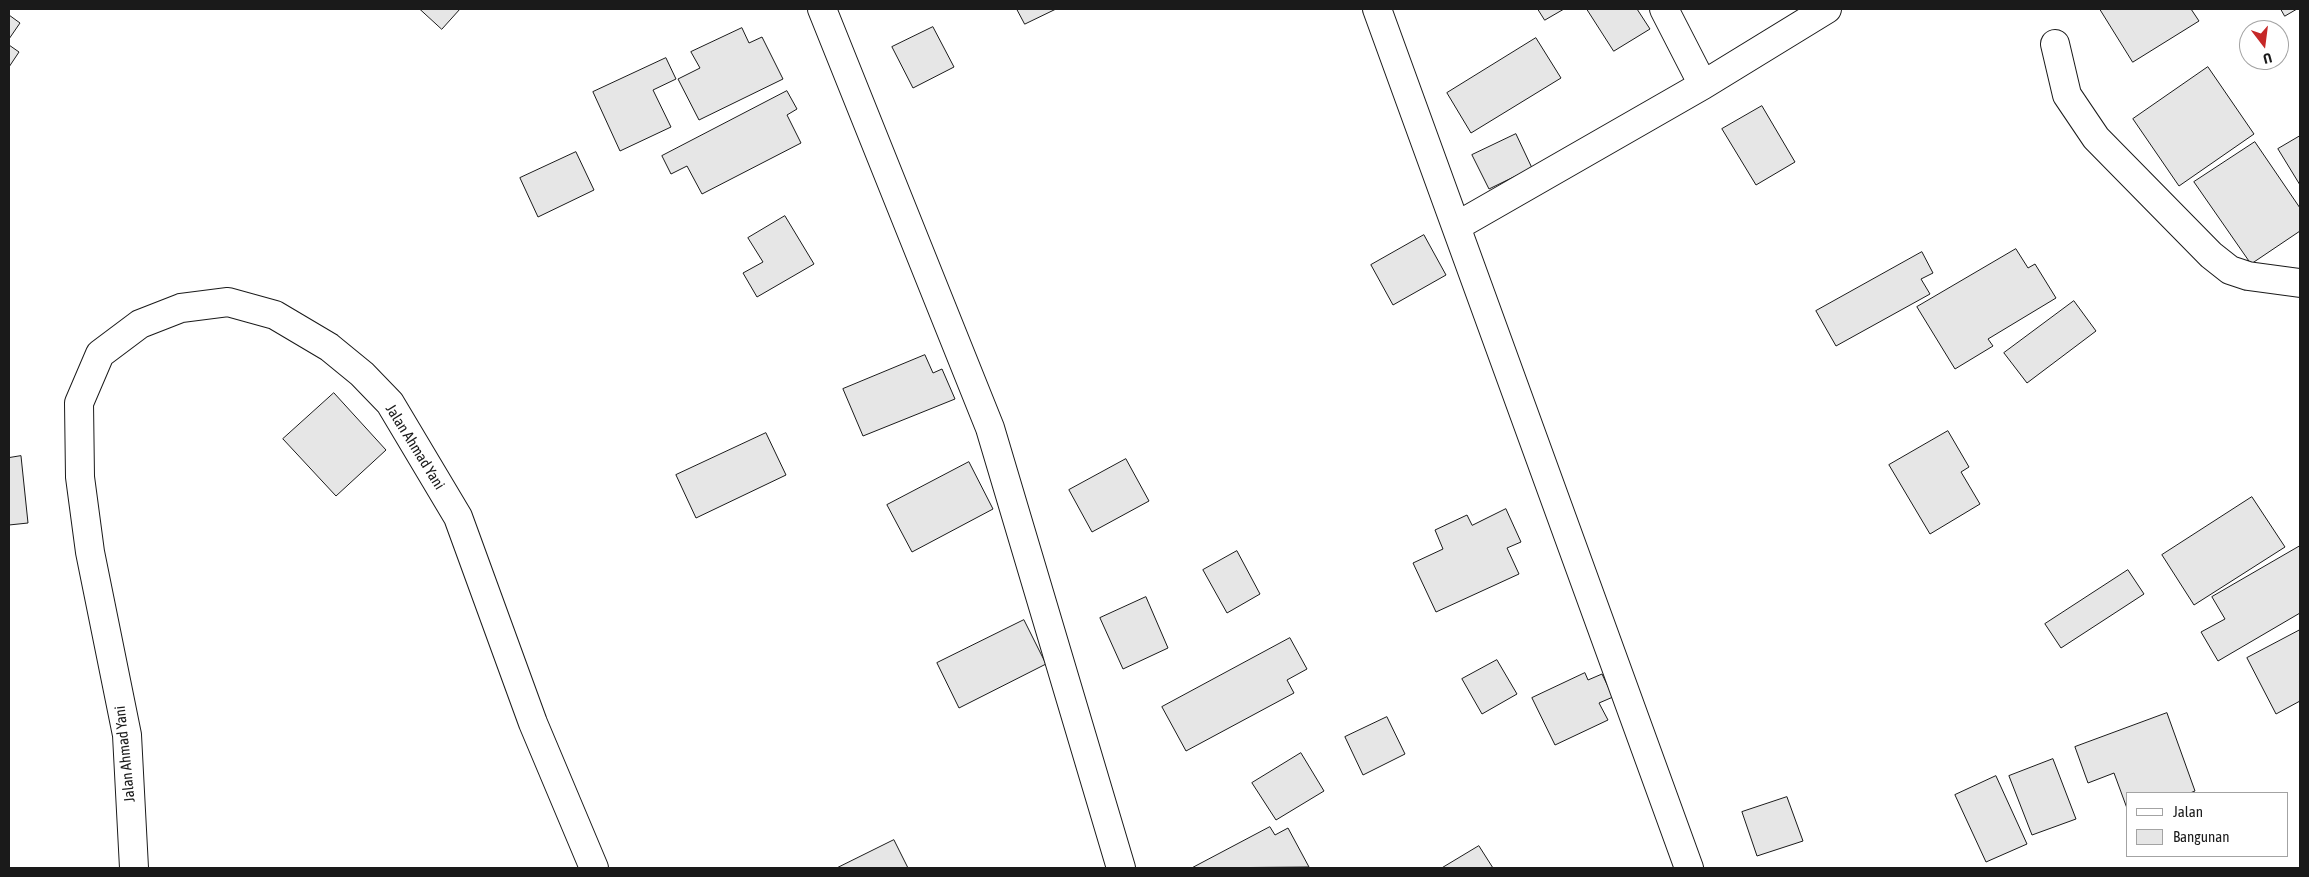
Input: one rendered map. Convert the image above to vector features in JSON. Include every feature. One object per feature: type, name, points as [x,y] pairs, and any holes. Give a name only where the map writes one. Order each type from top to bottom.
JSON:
[{"type":"main road","points":[[822,9],[990,428],[1121,868]]},
{"type":"main road","points":[[1377,9],[1689,868]]},
{"type":"main road","points":[[1664,9],[1703,85]]},
{"type":"main road","points":[[1457,226],[1703,85],[1827,9]]},
{"type":"main road","points":[[2055,44],[2067,95],[2080,118],[2096,138],[2211,255],[2230,270],[2248,276],[2300,283]]},
{"type":"main road","name":"Jalan Ahmad Yani","points":[[134,868],[126,735],[90,552],[80,477],[79,403],[100,354],[140,324],[181,308],[228,302],[275,315],[329,347],[362,374],[390,403],[458,517],[533,723],[594,868]]},
{"type":"building","points":[[420,9],[460,9],[442,29]]},
{"type":"building","points":[[1017,9],[1056,9],[1025,24]]},
{"type":"building","points":[[1538,9],[1564,9],[1545,20]]},
{"type":"building","points":[[1587,9],[1637,9],[1650,29],[1614,51]]},
{"type":"building","points":[[2100,9],[2191,9],[2199,21],[2133,62]]},
{"type":"building","points":[[2281,9],[2297,9],[2285,16]]},
{"type":"building","points":[[9,15],[20,23],[9,39]]},
{"type":"building","points":[[933,27],[954,67],[913,88],[892,47]]},
{"type":"building","points":[[742,28],[749,43],[762,37],[783,79],[699,120],[678,79],[700,68],[691,52]]},
{"type":"building","points":[[1536,38],[1561,78],[1471,133],[1447,93]]},
{"type":"building","points":[[9,45],[19,52],[9,67]]},
{"type":"building","points":[[666,58],[676,79],[653,90],[671,127],[620,151],[593,92]]},
{"type":"building","points":[[2208,67],[2254,134],[2179,186],[2133,119]]},
{"type":"building","points":[[787,91],[797,109],[787,115],[801,143],[702,194],[687,166],[671,174],[662,156]]},
{"type":"building","points":[[1762,106],[1795,162],[1756,185],[1722,129]]},
{"type":"building","points":[[1516,134],[1532,168],[1489,189],[1472,155]]},
{"type":"building","points":[[2300,136],[2300,185],[2278,149]]},
{"type":"building","points":[[2255,142],[2300,208],[2300,231],[2251,264],[2194,182]]},
{"type":"building","points":[[576,152],[594,190],[538,217],[520,178]]},
{"type":"building","points":[[785,216],[814,264],[757,297],[743,273],[763,262],[748,238]]},
{"type":"building","points":[[1424,235],[1446,275],[1393,305],[1371,265]]},
{"type":"building","points":[[2016,249],[2028,268],[2035,264],[2056,298],[1988,339],[1993,346],[1955,369],[1917,307]]},
{"type":"building","points":[[1922,252],[1933,273],[1921,279],[1930,294],[1836,346],[1816,311]]},
{"type":"building","points":[[2074,301],[2096,331],[2027,383],[2004,353]]},
{"type":"building","points":[[925,355],[933,373],[942,369],[955,399],[863,436],[843,389]]},
{"type":"building","points":[[334,393],[386,450],[336,496],[283,439]]},
{"type":"building","points":[[1948,431],[1969,467],[1961,472],[1980,504],[1930,534],[1889,465]]},
{"type":"building","points":[[766,433],[786,475],[696,518],[676,475]]},
{"type":"building","points":[[21,456],[28,523],[9,525],[9,458]]},
{"type":"building","points":[[1126,459],[1149,501],[1092,532],[1069,490]]},
{"type":"building","points":[[969,462],[993,509],[912,552],[887,505]]},
{"type":"building","points":[[2252,497],[2285,547],[2194,605],[2162,555]]},
{"type":"building","points":[[1506,509],[1521,542],[1507,548],[1519,574],[1436,612],[1413,563],[1443,549],[1435,530],[1467,515],[1472,525]]},
{"type":"building","points":[[2300,546],[2300,613],[2218,661],[2201,632],[2225,619],[2212,597]]},
{"type":"building","points":[[1237,551],[1260,594],[1227,613],[1203,570]]},
{"type":"building","points":[[2128,570],[2144,594],[2061,648],[2045,624]]},
{"type":"building","points":[[1146,597],[1168,648],[1123,669],[1100,618]]},
{"type":"building","points":[[1024,620],[1046,664],[959,708],[937,663]]},
{"type":"building","points":[[2300,630],[2300,701],[2276,714],[2247,658]]},
{"type":"building","points":[[1290,638],[1307,669],[1287,680],[1294,693],[1186,751],[1162,707]]},
{"type":"building","points":[[1497,660],[1517,694],[1482,714],[1462,679]]},
{"type":"building","points":[[1585,673],[1588,680],[1602,674],[1613,697],[1599,703],[1608,720],[1555,745],[1532,698]]},
{"type":"building","points":[[2167,713],[2195,791],[2126,792],[2126,806],[2114,773],[2088,783],[2075,747]]},
{"type":"building","points":[[1387,717],[1405,754],[1363,775],[1345,737]]},
{"type":"building","points":[[1301,753],[1324,791],[1276,820],[1252,783]]},
{"type":"building","points":[[2053,759],[2076,819],[2032,835],[2009,776]]},
{"type":"building","points":[[1996,776],[2027,844],[1986,862],[1955,795]]},
{"type":"building","points":[[1787,797],[1803,841],[1757,856],[1742,812]]},
{"type":"building","points":[[1270,827],[1275,835],[1288,828],[1309,867],[1192,868]]},
{"type":"building","points":[[894,840],[908,868],[837,868]]},
{"type":"building","points":[[1479,846],[1493,868],[1442,868]]}]
